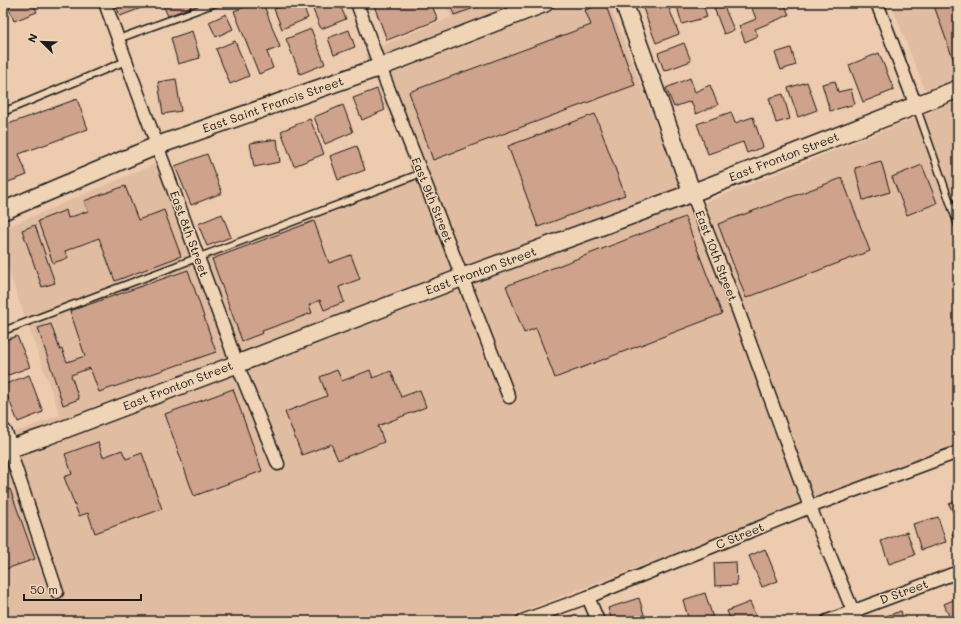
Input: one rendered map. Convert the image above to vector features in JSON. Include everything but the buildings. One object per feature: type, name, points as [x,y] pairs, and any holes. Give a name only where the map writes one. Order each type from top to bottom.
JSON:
[{"type":"main road","name":"East Saint Francis Street","points":[[3,212],[156,146],[380,67],[545,3]]},
{"type":"main road","name":"East 10th Street","points":[[624,3],[692,193]]},
{"type":"main road","name":"East Fronton Street","points":[[6,450],[237,364],[463,277],[692,193],[958,89]]},
{"type":"main road","points":[[3,432],[6,450]]},
{"type":"street","name":"East 8th Street","points":[[105,3],[156,146],[237,364],[278,464]]},
{"type":"street","name":"East 9th Street","points":[[357,3],[380,67],[509,397]]},
{"type":"street","points":[[877,3],[916,106]]},
{"type":"street","name":"East 10th Street","points":[[692,193],[738,310],[810,507],[855,616]]},
{"type":"street","points":[[6,450],[57,592]]},
{"type":"street","name":"C Street","points":[[522,621],[810,507],[958,452]]},
{"type":"street","name":"D Street","points":[[827,621],[855,616],[958,572]]},
{"type":"street","points":[[588,596],[598,621]]},
{"type":"lane","points":[[118,39],[216,3]]},
{"type":"lane","points":[[3,112],[126,61]]},
{"type":"lane","points":[[916,106],[958,225]]},
{"type":"lane","points":[[3,331],[422,173]]},
{"type":"shaded area","points":[[446,3],[609,3],[689,209],[933,111],[891,3],[958,3],[958,443],[792,509],[496,621],[3,621],[3,437],[60,415],[3,256],[3,229],[162,161],[198,257],[414,176],[365,53],[451,17]]}]
